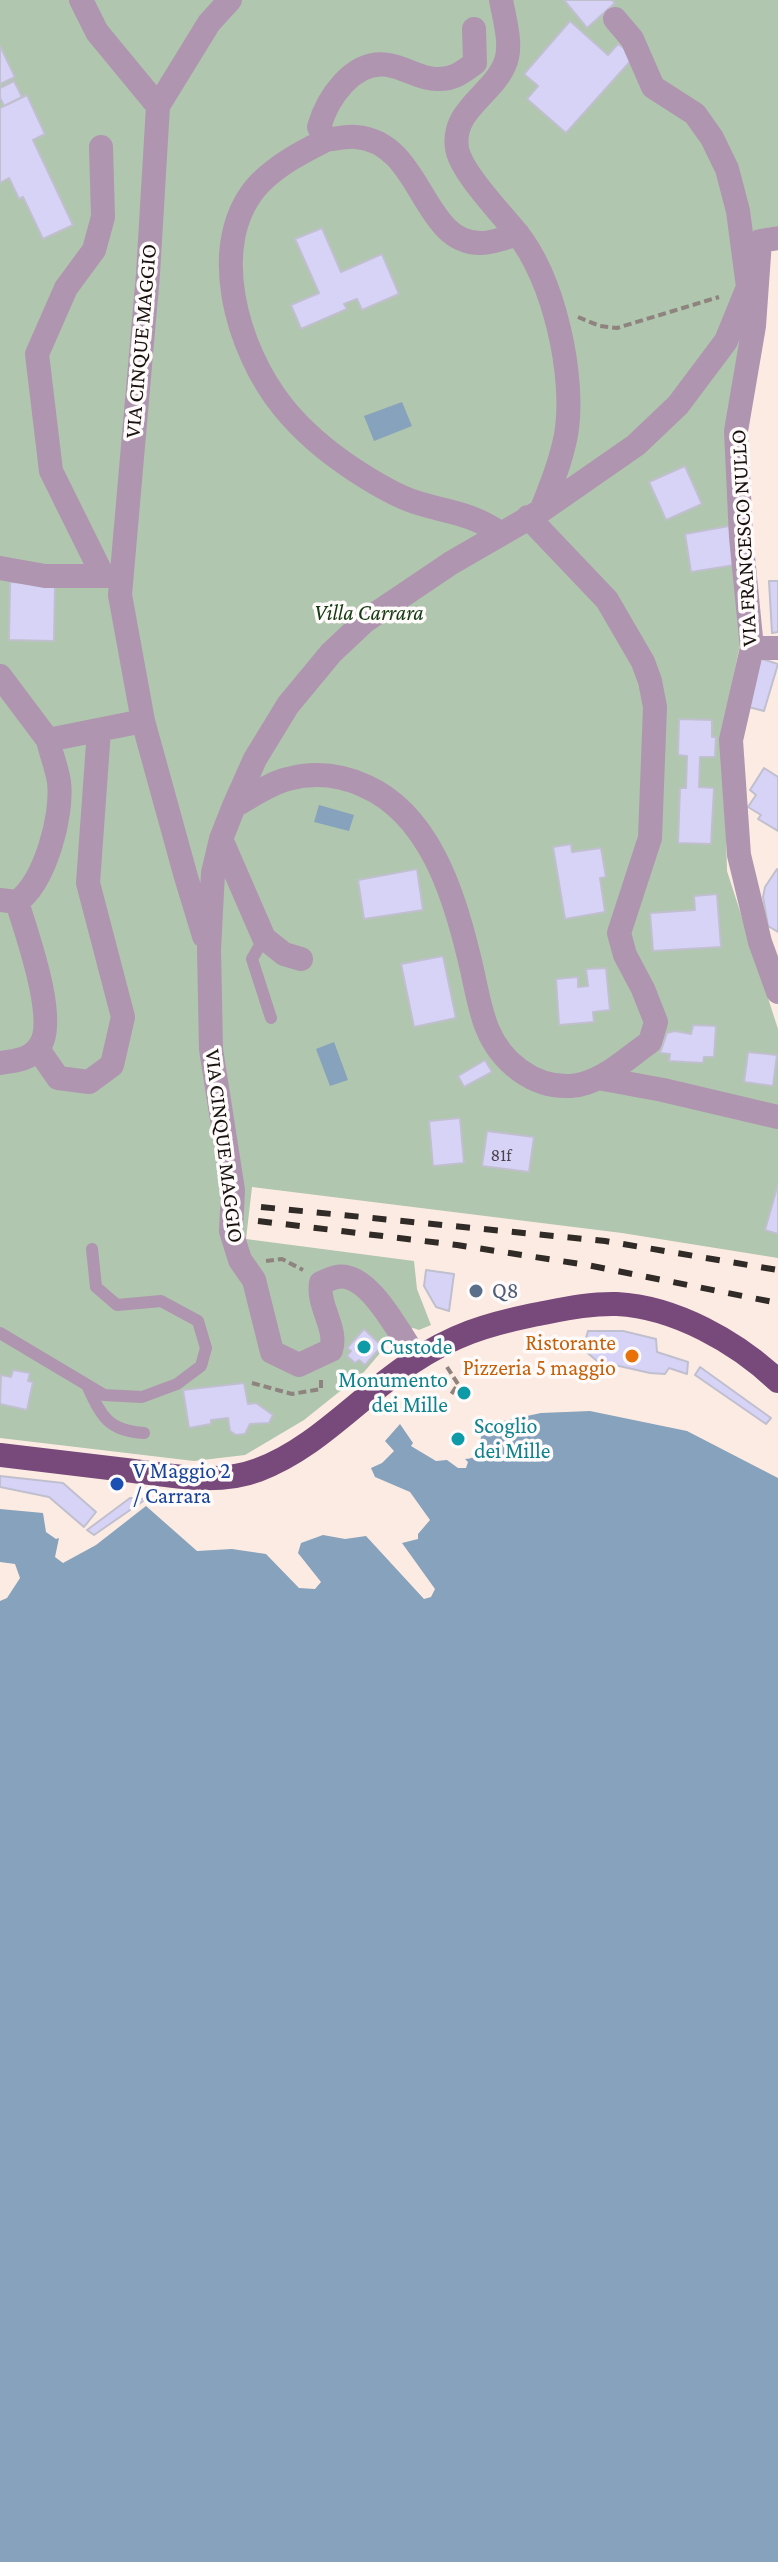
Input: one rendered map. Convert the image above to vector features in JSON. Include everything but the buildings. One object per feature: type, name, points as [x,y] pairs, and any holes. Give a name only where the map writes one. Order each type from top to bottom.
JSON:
[{"type":"main road","points":[[0,1455],[207,1479],[256,1471],[303,1448],[426,1353],[484,1325],[564,1309],[618,1304],[663,1314],[712,1332],[778,1381]]},
{"type":"street","points":[[81,0],[97,32],[158,106]]},
{"type":"street","name":"VIA CINQUE MAGGIO","points":[[113,576],[148,274],[158,106],[209,23],[230,0]]},
{"type":"street","points":[[234,806],[285,779],[308,775],[346,777],[377,791],[403,810],[425,840],[445,883],[469,955],[487,1027],[498,1048],[513,1066],[546,1084],[573,1086],[598,1078],[650,1042],[656,1022],[625,955],[619,933],[650,838],[655,707],[643,662],[607,600],[535,514],[556,472],[566,433],[568,383],[553,308],[541,271],[518,234],[466,171],[457,148],[459,120],[492,83],[506,60],[506,31],[501,0]]},
{"type":"street","name":"VIA CINQUE MAGGIO","points":[[321,1283],[319,1294],[334,1341],[331,1350],[299,1365],[272,1352],[254,1280],[240,1260],[231,1231],[233,1190],[211,1049],[209,949],[213,873],[221,839],[255,759],[288,705],[331,653],[365,621],[500,533],[535,514],[636,445],[678,405],[726,341],[748,287],[738,211],[727,169],[712,138],[695,114],[653,87],[632,39],[615,19]]},
{"type":"street","points":[[326,140],[319,127],[325,106],[359,68],[385,64],[433,80],[456,77],[475,63],[474,29]]},
{"type":"street","points":[[500,533],[468,514],[413,502],[358,473],[328,451],[283,407],[249,350],[230,287],[238,217],[259,185],[290,158],[326,140],[358,137],[387,148],[406,166],[441,224],[457,238],[482,243],[518,234]]},
{"type":"street","name":"VIA CINQUE MAGGIO","points":[[101,147],[103,217],[94,250],[66,288],[37,354],[51,471],[113,576],[120,595],[143,721],[209,949]]},
{"type":"street","name":"VIA FRANCESCO NULLO","points":[[778,238],[760,241],[754,326],[736,431],[741,537],[752,648],[731,740],[739,855],[760,942],[778,992]]},
{"type":"street","points":[[0,568],[45,576],[113,576]]},
{"type":"street","points":[[752,648],[778,648]]},
{"type":"street","points":[[0,676],[48,740],[59,784],[53,843],[30,893],[9,901],[42,987],[46,1020],[42,1043],[21,1061],[0,1063]]},
{"type":"street","points":[[48,740],[143,721]]},
{"type":"street","points":[[38,1049],[58,1078],[89,1082],[112,1065],[123,1017],[88,883],[99,730]]},
{"type":"street","points":[[221,839],[264,938],[284,954],[301,959]]},
{"type":"street","points":[[598,1078],[778,1117]]},
{"type":"street","points":[[321,1283],[334,1277],[348,1277],[376,1297],[426,1353]]},
{"type":"lane","points":[[264,938],[252,959],[271,1018]]},
{"type":"lane","points":[[0,1333],[104,1395],[142,1397],[177,1384],[201,1366],[206,1348],[198,1321],[161,1301],[117,1305],[96,1287],[92,1249]]},
{"type":"lane","points":[[87,1385],[103,1420],[129,1432],[144,1433]]},
{"type":"path","points":[[553,308],[600,326],[617,328],[748,287]]},
{"type":"path","points":[[240,1260],[246,1266],[282,1259],[321,1283]]},
{"type":"path","points":[[426,1353],[458,1384],[450,1396]]},
{"type":"green space","name":"Villa Carrara","points":[[0,0],[778,0],[778,226],[756,230],[750,314],[741,640],[723,727],[727,871],[778,1029],[778,1258],[622,1233],[252,1187],[246,1239],[414,1261],[417,1289],[431,1325],[419,1330],[413,1328],[393,1338],[364,1372],[304,1420],[245,1455],[194,1461],[0,1438]]},
{"type":"water","points":[[402,402],[412,426],[374,441],[364,416]]},
{"type":"water","points":[[319,805],[354,815],[349,831],[314,822]]},
{"type":"water","points":[[334,1042],[348,1080],[330,1086],[316,1049]]},
{"type":"water","points":[[590,1411],[687,1431],[778,1478],[778,2562],[0,2562],[0,1601],[7,1598],[20,1578],[15,1564],[0,1562],[0,1509],[43,1513],[46,1532],[59,1538],[55,1557],[63,1563],[96,1545],[146,1506],[197,1551],[232,1549],[266,1554],[299,1588],[315,1589],[321,1582],[298,1553],[301,1543],[323,1535],[345,1539],[366,1536],[424,1599],[431,1597],[435,1589],[402,1543],[418,1539],[418,1534],[430,1520],[410,1492],[375,1477],[371,1468],[382,1463],[394,1451],[385,1441],[400,1424],[413,1443],[411,1446],[436,1461],[447,1460],[458,1468],[466,1468],[468,1462],[465,1459],[476,1455],[480,1445],[481,1437],[475,1427],[541,1413]]},
{"type":"railway","points":[[261,1207],[605,1241],[778,1270]]},
{"type":"railway","points":[[258,1221],[457,1245],[587,1265],[778,1303]]},
{"type":"place","name":"Q8","points":[[476,1291]]},
{"type":"place","name":"Custode","points":[[364,1347]]},
{"type":"place","name":"Ristorante Pizzeria 5 maggio","points":[[632,1356]]},
{"type":"place","name":"Monumento dei Mille","points":[[464,1393]]},
{"type":"place","name":"Scoglio dei Mille","points":[[458,1439]]},
{"type":"place","name":"V Maggio 2 / Carrara","points":[[117,1484]]}]
